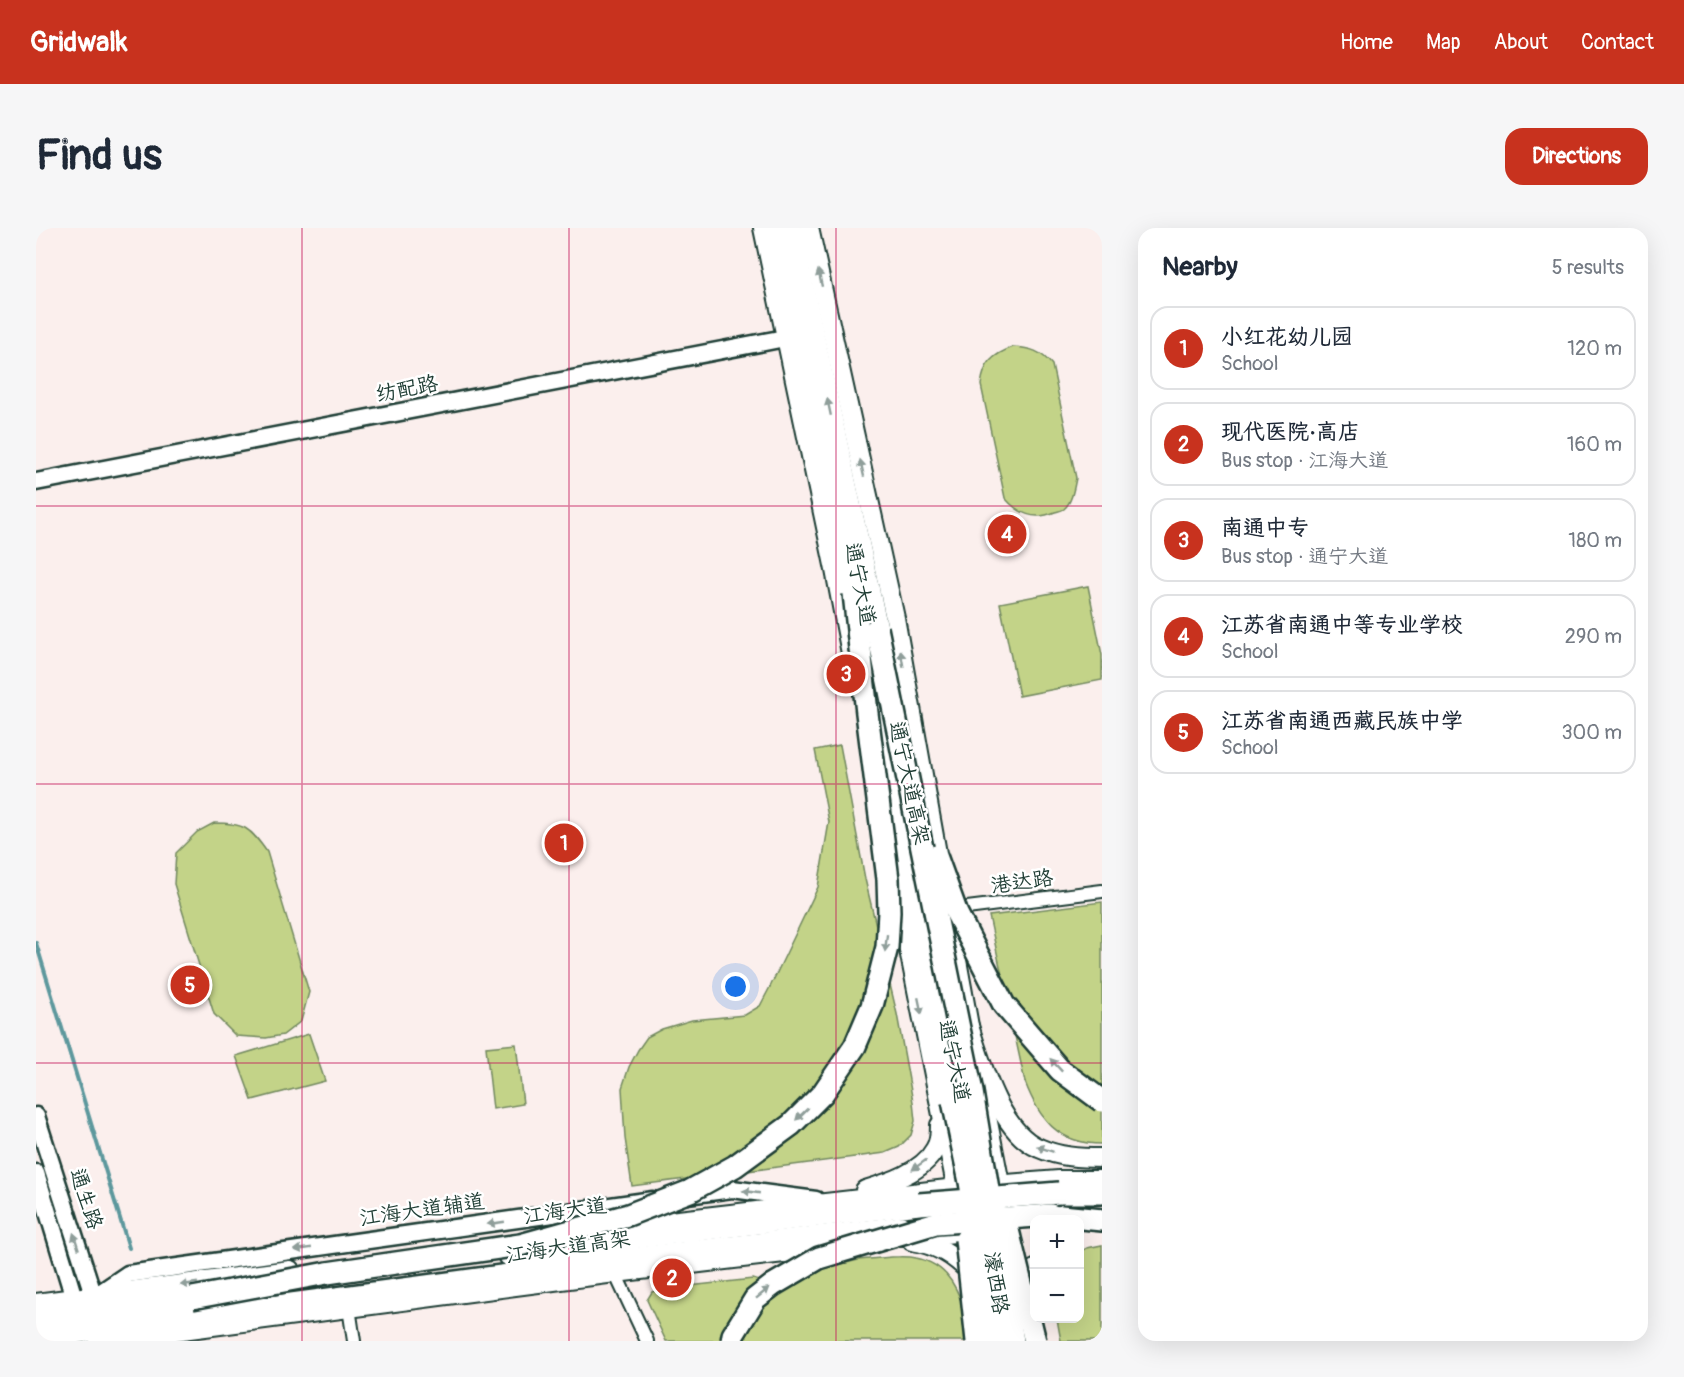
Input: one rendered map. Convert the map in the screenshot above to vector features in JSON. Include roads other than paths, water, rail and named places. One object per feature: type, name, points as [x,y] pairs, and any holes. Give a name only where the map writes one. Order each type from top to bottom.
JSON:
[{"type":"highway","name":"通宁大道高架","points":[[774,228],[854,593],[904,841],[945,1097],[970,1182],[997,1341]]},
{"type":"highway","name":"通宁大道高架","points":[[790,228],[877,628],[972,1092],[1026,1338]]},
{"type":"highway","points":[[192,1298],[327,1273],[520,1245],[628,1215],[690,1191],[735,1166],[791,1125],[824,1093],[855,1047],[872,1006],[887,947],[890,912],[854,593]]},
{"type":"highway","points":[[877,628],[906,720],[940,873],[967,935],[1004,1005],[1060,1070],[1102,1101]]},
{"type":"highway","points":[[945,1097],[977,1341]]},
{"type":"highway","name":"江海大道高架","points":[[36,1318],[632,1238],[920,1204],[1059,1193],[1102,1193]]},
{"type":"highway","name":"江海大道高架","points":[[1084,1216],[1102,1214]]},
{"type":"highway","name":"江海大道高架","points":[[36,1338],[620,1260],[936,1223],[1030,1220]]},
{"type":"highway","points":[[732,1341],[733,1335],[755,1299],[773,1285],[819,1258],[936,1223]]},
{"type":"main road","name":"通宁大道","points":[[763,228],[945,1097],[964,1232]]},
{"type":"main road","name":"通宁大道","points":[[809,228],[892,607],[969,1026],[1009,1227]]},
{"type":"main road","points":[[969,1026],[984,1071],[1015,1130],[1037,1147],[1072,1158],[1102,1158]]},
{"type":"main road","points":[[830,1202],[890,1182],[922,1164],[936,1148],[945,1097]]},
{"type":"main road","name":"江海大道","points":[[36,1303],[628,1225],[956,1188],[1059,1180],[1102,1180]]},
{"type":"main road","points":[[101,1341],[199,1335],[349,1308],[1030,1223]]},
{"type":"main road","points":[[898,1239],[920,1242],[942,1250],[954,1256],[971,1273]]},
{"type":"main road","points":[[1026,1338],[1030,1287]]},
{"type":"street","name":"纺配路","points":[[36,482],[785,338]]},
{"type":"street","name":"港达路","points":[[948,911],[1102,891]]},
{"type":"street","name":"通生路","points":[[36,1116],[94,1297]]},
{"type":"street","name":"通生路","points":[[36,1173],[74,1298]]},
{"type":"street","name":"江海大道辅道","points":[[94,1297],[128,1274],[732,1189],[830,1202]]},
{"type":"street","name":"濠西路","points":[[1009,1227],[1026,1338]]},
{"type":"street","name":"濠西路","points":[[964,1232],[982,1341]]},
{"type":"street","points":[[615,1273],[647,1341]]},
{"type":"street","points":[[349,1308],[354,1341]]},
{"type":"waterway","points":[[36,943],[129,1248]]},
{"type":"place","name":"江苏省南通中等专业学校","points":[[1007,534]]},
{"type":"place","name":"南通中专","points":[[846,674]]},
{"type":"place","name":"小红花幼儿园","points":[[564,843]]},
{"type":"place","name":"江苏省南通西藏民族中学","points":[[190,985]]},
{"type":"place","name":"现代医院·高店","points":[[672,1278]]}]
